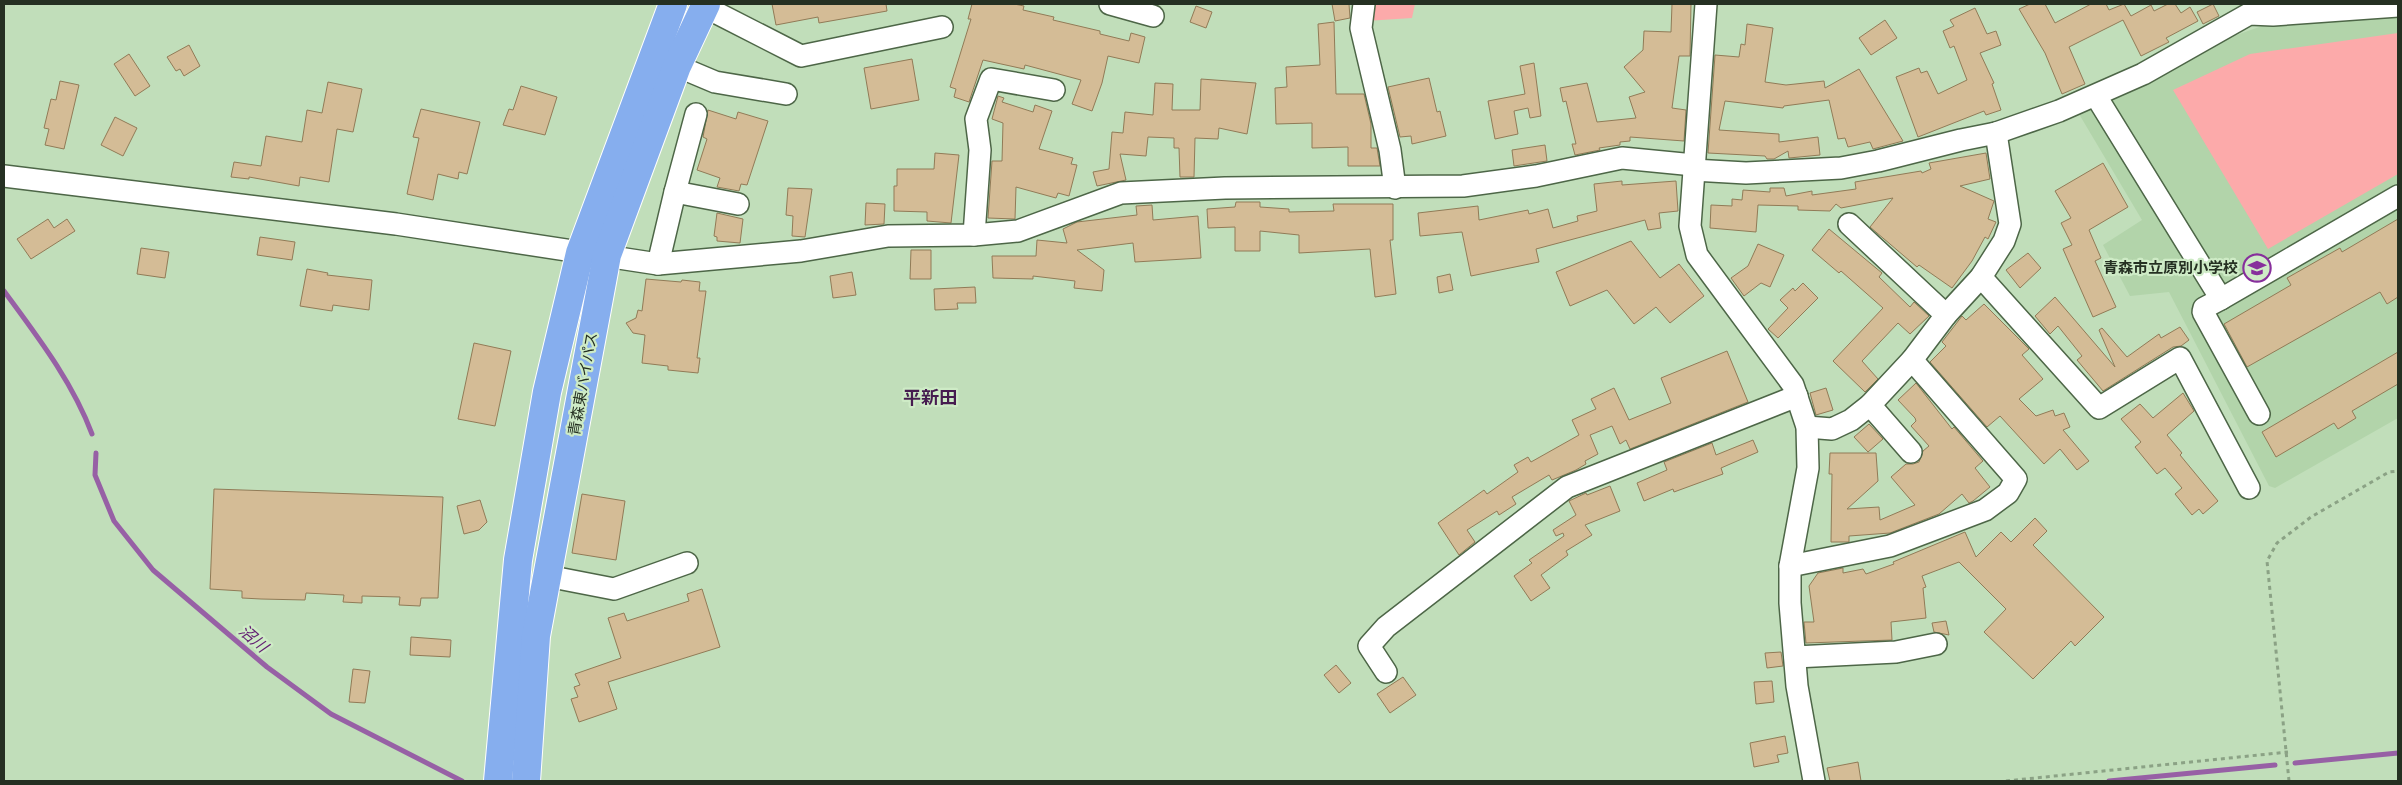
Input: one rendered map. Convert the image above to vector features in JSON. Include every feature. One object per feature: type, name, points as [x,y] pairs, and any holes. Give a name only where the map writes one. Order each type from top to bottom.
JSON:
[{"type":"highway","name":"青森東バイパス","points":[[498,781],[518,560],[547,392],[673,4]]},
{"type":"highway","name":"青森東バイパス","points":[[526,781],[536,636],[547,576],[593,254],[706,5]]},
{"type":"street","points":[[1110,4],[1153,16]]},
{"type":"street","points":[[1364,4],[1361,28],[1390,150],[1395,188]]},
{"type":"street","points":[[1706,4],[1690,226],[1697,255],[1793,385],[1807,427],[1808,468],[1790,566],[1790,603],[1795,657],[1814,781]]},
{"type":"street","points":[[706,5],[801,56],[942,27]]},
{"type":"street","points":[[4,176],[396,224],[658,264],[801,251],[888,236],[974,235],[1018,231],[1121,193],[1226,188],[1463,186],[1536,176],[1622,158],[1746,173],[1842,168],[1996,134],[2096,96],[2143,74],[2250,9],[2273,15],[2398,6]]},
{"type":"street","points":[[677,66],[715,82],[786,94]]},
{"type":"street","points":[[974,235],[980,150],[976,119],[991,79],[1054,90]]},
{"type":"street","points":[[2096,96],[2220,299]]},
{"type":"street","points":[[658,264],[696,114]]},
{"type":"street","points":[[1807,427],[1832,429],[1851,420],[1870,405],[1912,360],[1946,315],[1981,277],[2004,241],[2010,224],[1996,134]]},
{"type":"street","points":[[675,192],[738,204]]},
{"type":"street","points":[[2260,414],[2203,312],[2204,308],[2398,196]]},
{"type":"street","points":[[1849,224],[1946,315]]},
{"type":"street","points":[[1981,277],[2099,408],[2180,358],[2250,488]]},
{"type":"street","points":[[1790,566],[1890,546],[1985,510],[2008,493],[2016,479],[1912,360]]},
{"type":"street","points":[[1386,672],[1369,646],[1386,626],[1567,487],[1797,396]]},
{"type":"street","points":[[1870,405],[1911,452]]},
{"type":"street","points":[[547,576],[614,589],[687,563]]},
{"type":"street","points":[[1795,657],[1896,652],[1936,644]]},
{"type":"path","points":[[2289,781],[2288,752],[2267,561],[2278,543],[2310,517],[2389,472],[2398,471]]},
{"type":"path","points":[[2006,781],[2288,752]]},
{"type":"shaded area","points":[[1369,4],[1415,4],[1412,18],[1366,21]]},
{"type":"shaded area","name":"青森市立原別小学校","points":[[2398,14],[2398,418],[2275,488],[2269,486],[2169,292],[2130,296],[2103,245],[2142,220],[2079,114],[2125,95],[2231,37],[2262,26],[2356,20]]},
{"type":"shaded area","points":[[2398,33],[2398,174],[2268,249],[2173,90],[2250,54]]},
{"type":"building","points":[[772,4],[886,4],[887,11],[819,23],[818,17],[776,25]]},
{"type":"building","points":[[972,4],[1014,4],[1024,6],[1023,10],[1054,17],[1053,20],[1100,31],[1100,34],[1129,41],[1131,33],[1145,37],[1139,63],[1108,56],[1102,83],[1092,111],[1072,104],[1081,80],[1025,65],[1024,69],[983,60],[969,102],[954,97],[956,89],[950,87],[971,19],[968,19]]},
{"type":"building","points":[[1332,4],[1349,4],[1350,18],[1335,21]]},
{"type":"building","points":[[1672,4],[1691,4],[1690,56],[1679,56],[1672,108],[1686,110],[1684,141],[1630,137],[1630,141],[1620,142],[1620,145],[1599,148],[1600,150],[1575,155],[1572,144],[1576,144],[1566,101],[1563,102],[1560,88],[1587,83],[1597,122],[1636,118],[1629,97],[1645,92],[1624,67],[1643,50],[1644,31],[1671,32]]},
{"type":"building","points":[[2030,4],[2045,4],[2055,23],[2091,4],[2106,4],[2109,10],[2124,4],[2131,16],[2151,5],[2154,11],[2168,4],[2175,4],[2181,13],[2190,7],[2198,21],[2166,38],[2169,42],[2141,56],[2123,20],[2069,47],[2085,84],[2062,94],[2045,53],[2019,9]]},
{"type":"building","points":[[2213,4],[2219,16],[2203,24],[2197,12]]},
{"type":"building","points":[[1196,6],[1212,12],[1206,28],[1190,22]]},
{"type":"building","points":[[1975,8],[1987,34],[1996,31],[2001,45],[1980,53],[1994,83],[1992,84],[2001,110],[1986,115],[1984,111],[1918,137],[1896,77],[1919,68],[1921,73],[1927,71],[1938,94],[1967,80],[1954,46],[1950,48],[1943,31],[1954,26],[1950,20]]},
{"type":"building","points":[[1885,20],[1897,38],[1871,55],[1859,38]]},
{"type":"building","points":[[1334,22],[1336,94],[1364,94],[1371,124],[1371,148],[1377,148],[1380,166],[1348,166],[1348,147],[1312,148],[1312,123],[1276,124],[1275,88],[1287,87],[1286,67],[1320,65],[1318,24]]},
{"type":"building","points":[[1747,24],[1773,28],[1765,82],[1786,85],[1824,81],[1825,88],[1859,69],[1903,141],[1873,149],[1870,142],[1848,147],[1845,138],[1838,139],[1829,100],[1784,106],[1783,108],[1725,101],[1719,130],[1779,134],[1779,142],[1818,137],[1820,155],[1789,158],[1788,151],[1774,159],[1767,159],[1765,156],[1708,153],[1715,55],[1739,57],[1741,44],[1745,45]]},
{"type":"building","points":[[189,45],[200,66],[184,76],[180,69],[176,71],[167,57]]},
{"type":"building","points":[[129,54],[150,86],[135,96],[114,64]]},
{"type":"building","points":[[912,59],[919,100],[871,109],[864,68]]},
{"type":"building","points":[[1534,63],[1541,116],[1530,118],[1528,108],[1514,111],[1518,134],[1495,139],[1488,101],[1525,94],[1520,66]]},
{"type":"building","points":[[1429,78],[1437,112],[1440,111],[1446,136],[1412,144],[1411,136],[1400,137],[1388,87]]},
{"type":"building","points":[[1201,79],[1256,83],[1247,134],[1219,128],[1218,139],[1195,138],[1194,177],[1180,177],[1179,148],[1174,148],[1174,138],[1148,137],[1146,156],[1120,154],[1126,180],[1097,186],[1093,172],[1109,169],[1112,132],[1123,133],[1125,112],[1153,115],[1155,83],[1173,84],[1172,110],[1200,110]]},
{"type":"building","points":[[60,81],[79,85],[64,149],[45,145],[49,129],[44,128],[51,99],[56,100]]},
{"type":"building","points":[[328,82],[362,89],[353,132],[337,129],[329,182],[300,177],[299,186],[249,177],[249,179],[231,177],[234,162],[261,166],[266,136],[302,142],[307,110],[322,113]]},
{"type":"building","points":[[521,86],[557,97],[545,135],[503,125],[509,109],[513,110]]},
{"type":"building","points":[[998,96],[1004,98],[1002,102],[1033,112],[1035,105],[1052,111],[1039,149],[1073,158],[1071,164],[1077,165],[1069,196],[1058,193],[1056,198],[1016,187],[1015,219],[988,218],[992,161],[1002,161],[1003,123],[992,119]]},
{"type":"building","points":[[421,109],[480,122],[467,174],[459,172],[458,179],[438,174],[433,200],[407,194],[419,138],[413,137]]},
{"type":"building","points":[[708,110],[736,119],[738,112],[768,121],[747,185],[741,184],[739,191],[717,187],[720,178],[697,170],[707,139],[703,137]]},
{"type":"building","points":[[115,117],[137,128],[123,156],[101,145]]},
{"type":"building","points":[[1545,145],[1547,161],[1514,166],[1512,150]]},
{"type":"building","points":[[935,153],[959,155],[951,223],[927,221],[927,212],[894,211],[894,186],[897,186],[897,169],[934,169]]},
{"type":"building","points":[[1986,153],[1990,179],[1960,186],[1994,201],[1988,219],[1996,222],[1988,239],[1985,237],[1972,261],[1952,288],[1919,265],[1917,267],[1870,227],[1893,198],[1841,208],[1836,204],[1830,211],[1798,210],[1798,206],[1758,205],[1756,232],[1710,228],[1711,205],[1732,206],[1732,199],[1742,200],[1743,190],[1770,192],[1770,188],[1784,188],[1786,196],[1812,191],[1812,195],[1856,189],[1855,182],[1921,171],[1922,173],[1931,169],[1929,163]]},
{"type":"building","points":[[2103,163],[2128,207],[2089,230],[2101,258],[2095,261],[2116,307],[2093,317],[2063,249],[2072,245],[2061,223],[2071,218],[2055,191]]},
{"type":"building","points":[[1622,181],[1622,185],[1676,181],[1678,211],[1659,213],[1661,228],[1648,230],[1645,220],[1536,249],[1539,262],[1471,276],[1462,232],[1420,236],[1418,213],[1478,206],[1479,220],[1528,210],[1529,214],[1548,209],[1553,228],[1578,221],[1577,216],[1597,211],[1594,184]]},
{"type":"building","points":[[788,188],[812,189],[805,237],[792,236],[793,216],[786,215]]},
{"type":"building","points":[[1236,202],[1260,202],[1260,207],[1289,209],[1289,212],[1334,211],[1333,204],[1393,204],[1393,240],[1390,240],[1396,294],[1375,297],[1370,249],[1299,253],[1299,235],[1260,231],[1260,251],[1235,251],[1235,227],[1208,228],[1207,209],[1235,207]]},
{"type":"building","points":[[866,203],[885,204],[884,224],[865,225]]},
{"type":"building","points":[[1152,205],[1153,220],[1198,216],[1201,258],[1135,262],[1133,243],[1077,250],[1104,270],[1102,291],[1074,288],[1075,281],[1033,276],[1033,279],[993,278],[992,256],[1036,256],[1037,240],[1067,243],[1063,229],[1077,222],[1137,215],[1136,206]]},
{"type":"building","points":[[717,213],[743,219],[740,243],[717,241],[717,237],[714,236]]},
{"type":"building","points":[[48,219],[54,228],[67,219],[75,231],[31,259],[17,239]]},
{"type":"building","points":[[2398,219],[2398,297],[2387,304],[2380,292],[2247,367],[2224,324],[2291,285],[2287,278],[2340,248],[2342,252]]},
{"type":"building","points":[[1829,229],[1882,273],[1879,277],[1910,307],[1914,302],[1929,316],[1910,334],[1898,323],[1862,361],[1878,379],[1865,392],[1833,361],[1883,308],[1841,271],[1839,273],[1812,250]]},
{"type":"building","points":[[260,237],[295,242],[292,260],[257,255]]},
{"type":"building","points":[[1631,241],[1660,278],[1679,264],[1704,296],[1670,323],[1656,307],[1634,324],[1607,290],[1570,306],[1556,272]]},
{"type":"building","points":[[1758,244],[1784,255],[1770,287],[1761,283],[1744,296],[1731,278],[1748,266]]},
{"type":"building","points":[[141,248],[169,252],[165,278],[137,274]]},
{"type":"building","points":[[911,250],[931,250],[931,279],[910,279]]},
{"type":"building","points":[[2028,253],[2041,268],[2020,288],[2006,270]]},
{"type":"building","points":[[307,269],[328,273],[327,275],[372,280],[369,310],[333,305],[332,311],[300,306]]},
{"type":"building","points":[[852,272],[856,295],[833,298],[830,276]]},
{"type":"building","points":[[1450,274],[1453,290],[1439,293],[1437,277]]},
{"type":"building","points":[[646,279],[700,282],[699,291],[706,291],[697,358],[700,358],[698,373],[668,370],[668,366],[642,363],[645,335],[633,333],[626,323],[636,318],[638,310],[642,311]]},
{"type":"building","points":[[1803,283],[1818,298],[1778,338],[1768,329],[1788,308],[1780,300],[1793,288],[1795,291]]},
{"type":"building","points":[[975,287],[976,303],[957,303],[958,309],[935,310],[934,289]]},
{"type":"building","points":[[2055,297],[2115,367],[2099,330],[2102,328],[2127,357],[2159,334],[2161,338],[2180,327],[2189,340],[2181,346],[2173,347],[2103,391],[2077,360],[2082,356],[2058,326],[2050,334],[2035,316]]},
{"type":"building","points":[[1984,304],[2029,349],[2022,355],[2043,379],[2019,399],[2036,416],[2053,410],[2055,416],[2064,413],[2070,427],[2063,430],[2089,461],[2077,470],[2060,449],[2044,464],[2000,416],[1987,427],[1930,362],[1946,346],[1942,342],[1962,316],[1966,320]]},
{"type":"building","points":[[474,343],[511,351],[495,426],[458,419]]},
{"type":"building","points":[[1727,351],[1748,402],[1630,449],[1626,440],[1620,444],[1612,426],[1590,435],[1598,454],[1585,461],[1586,464],[1576,470],[1552,480],[1549,475],[1512,497],[1516,504],[1499,515],[1497,511],[1467,530],[1475,542],[1459,555],[1438,523],[1484,490],[1487,494],[1518,472],[1514,465],[1528,457],[1531,462],[1579,435],[1572,420],[1596,409],[1591,399],[1614,388],[1629,420],[1671,403],[1661,378]]},
{"type":"building","points":[[2398,352],[2398,384],[2352,411],[2356,418],[2338,429],[2334,423],[2276,457],[2262,432]]},
{"type":"building","points":[[1916,383],[1952,429],[1954,427],[1983,461],[1975,468],[1990,487],[1969,503],[1962,494],[1939,514],[1890,533],[1849,536],[1849,542],[1831,542],[1832,474],[1829,474],[1830,453],[1876,453],[1878,481],[1847,509],[1879,507],[1880,520],[1915,505],[1891,477],[1906,464],[1919,462],[1923,451],[1929,446],[1911,426],[1916,421],[1915,418],[1898,400]]},
{"type":"building","points":[[1826,388],[1833,410],[1816,415],[1810,393]]},
{"type":"building","points":[[2183,393],[2194,411],[2167,435],[2182,453],[2180,455],[2218,501],[2203,514],[2199,509],[2192,515],[2175,494],[2182,488],[2165,468],[2157,474],[2135,447],[2141,442],[2121,419],[2140,404],[2153,418]]},
{"type":"building","points":[[1869,424],[1883,439],[1868,452],[1854,437]]},
{"type":"building","points":[[1753,440],[1758,452],[1721,468],[1723,474],[1674,492],[1673,489],[1644,501],[1637,483],[1667,470],[1664,462],[1712,443],[1716,455]]},
{"type":"building","points":[[1610,486],[1620,511],[1585,525],[1592,535],[1566,551],[1568,555],[1541,575],[1550,588],[1531,601],[1514,576],[1532,563],[1529,560],[1564,536],[1563,533],[1556,536],[1553,530],[1576,515],[1569,501],[1586,493],[1587,495]]},
{"type":"building","points":[[214,489],[443,497],[438,598],[421,598],[420,606],[399,605],[400,597],[362,596],[362,603],[343,602],[344,595],[306,593],[305,600],[261,599],[242,598],[242,591],[210,589]]},
{"type":"building","points":[[582,494],[625,501],[616,560],[572,553]]},
{"type":"building","points":[[480,500],[487,522],[479,530],[464,534],[457,506]]},
{"type":"building","points":[[2035,518],[2047,531],[2033,545],[2104,617],[2075,646],[2071,641],[2033,679],[1984,632],[2006,609],[1959,562],[1922,576],[1926,587],[1923,588],[1926,618],[1891,622],[1892,640],[1806,643],[1804,622],[1814,622],[1809,586],[1818,573],[1843,568],[1843,573],[1863,569],[1866,574],[1894,564],[1893,562],[1965,532],[1976,557],[2001,532],[2011,542]]},
{"type":"building","points":[[702,589],[720,647],[608,682],[617,709],[579,722],[571,699],[578,697],[574,687],[580,685],[575,674],[621,658],[608,618],[624,613],[627,621],[689,601],[687,594]]},
{"type":"building","points":[[1946,621],[1949,635],[1934,632],[1932,623]]},
{"type":"building","points":[[411,637],[451,640],[450,657],[410,655]]},
{"type":"building","points":[[1781,652],[1783,666],[1767,668],[1765,653]]},
{"type":"building","points":[[1336,665],[1351,683],[1339,693],[1324,675]]},
{"type":"building","points":[[353,669],[370,671],[365,703],[349,702]]},
{"type":"building","points":[[1403,677],[1416,695],[1390,713],[1377,694]]},
{"type":"building","points":[[1772,681],[1774,702],[1756,704],[1754,682]]},
{"type":"building","points":[[1785,736],[1788,753],[1777,755],[1779,762],[1754,767],[1750,743]]},
{"type":"building","points":[[1858,762],[1861,781],[1830,781],[1827,768]]},
{"type":"waterway","name":"沼川","points":[[4,291],[64,377],[84,414],[92,434]]},
{"type":"waterway","name":"沼川","points":[[96,453],[95,475],[114,521],[153,570],[267,667],[331,714],[462,781]]},
{"type":"waterway","points":[[2295,763],[2398,753]]},
{"type":"waterway","points":[[2109,781],[2275,765]]},
{"type":"place","name":"青森市立原別小学校","points":[[2257,268]]},
{"type":"district","name":"平新田","points":[[930,398]]}]
